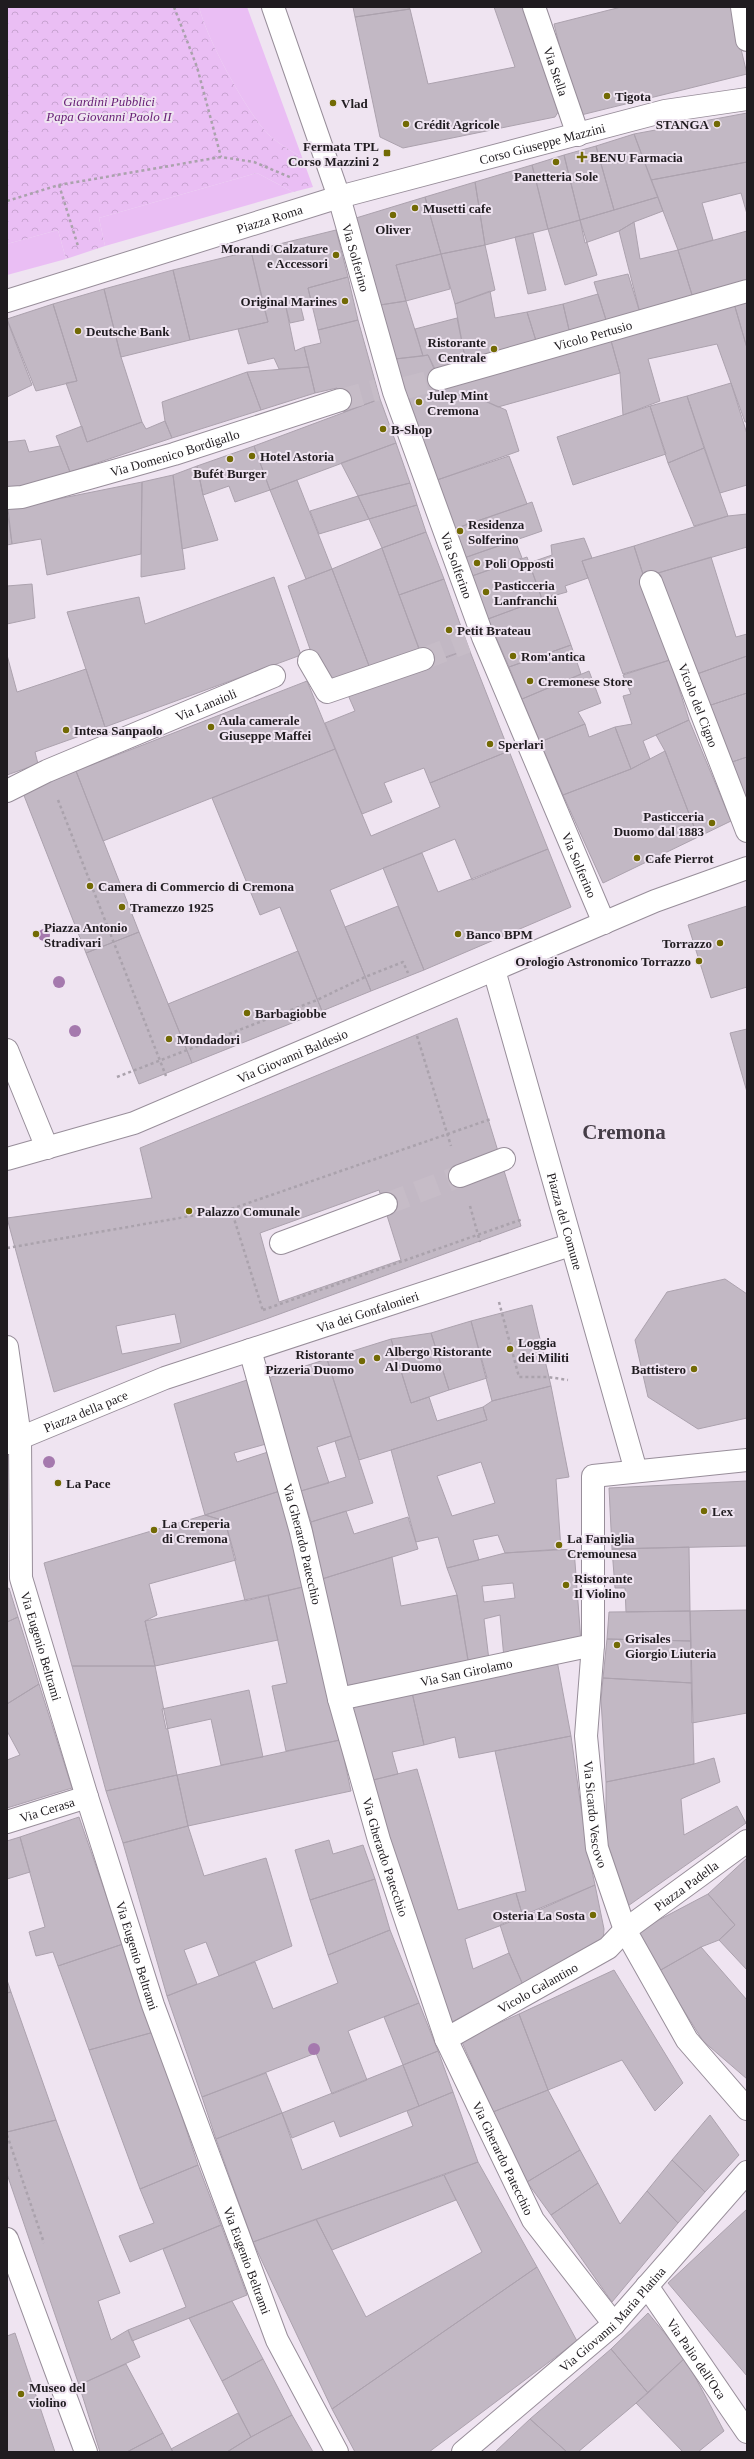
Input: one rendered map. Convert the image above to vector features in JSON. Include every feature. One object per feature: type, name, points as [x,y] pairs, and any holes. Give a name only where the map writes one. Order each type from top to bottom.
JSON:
[{"type":"street","points":[[273,7],[329,200]]},
{"type":"street","name":"Via Stella","points":[[534,7],[578,135]]},
{"type":"street","points":[[742,7],[747,40]]},
{"type":"street","name":"Corso Giuseppe Mazzini","points":[[329,200],[665,111],[747,99]]},
{"type":"street","name":"Piazza Roma","points":[[7,301],[329,200]]},
{"type":"street","name":"Via Solferino","points":[[329,200],[475,639],[604,922]]},
{"type":"street","name":"Vicolo Pertusio","points":[[439,379],[747,291]]},
{"type":"street","name":"Via Domenico Bordigallo","points":[[7,498],[22,497],[174,454],[340,400]]},
{"type":"street","name":"Vicolo del Cigno","points":[[651,582],[746,830]]},
{"type":"street","points":[[309,661],[327,692],[423,659]]},
{"type":"street","name":"Via Lanaioli","points":[[7,791],[47,771],[274,676]]},
{"type":"street","points":[[494,970],[655,901],[747,868]]},
{"type":"street","name":"Via Giovanni Baldesio","points":[[47,1148],[134,1124],[494,970]]},
{"type":"street","name":"Piazza del Comune","points":[[494,970],[570,1245],[636,1471]]},
{"type":"street","points":[[7,1050],[47,1148],[7,1159]]},
{"type":"street","points":[[460,1176],[504,1159]]},
{"type":"street","points":[[281,1243],[386,1204]]},
{"type":"street","name":"Via dei Gonfalonieri","points":[[164,1378],[570,1245]]},
{"type":"street","name":"Via Eugenio Beltrami","points":[[7,1348],[21,1578],[87,1797],[153,2005],[277,2340],[337,2452]]},
{"type":"street","name":"Via Gherardo Patecchio","points":[[250,1350],[300,1532],[339,1699],[379,1840],[446,2039],[533,2220],[614,2324]]},
{"type":"street","name":"Piazza della pace","points":[[13,1440],[164,1378]]},
{"type":"street","points":[[636,1471],[747,1460]]},
{"type":"street","name":"Via Sicardo Vescovo","points":[[636,1471],[593,1476],[594,1645],[586,1736],[598,1848],[625,1930],[687,2040],[747,2109]]},
{"type":"street","name":"Via San Girolamo","points":[[339,1699],[594,1645]]},
{"type":"street","name":"Via Cerasa","points":[[7,1822],[87,1797]]},
{"type":"street","name":"Piazza Padella","points":[[625,1930],[747,1841]]},
{"type":"street","name":"Vicolo Galantino","points":[[446,2039],[608,1948],[625,1930]]},
{"type":"street","name":"Via Giovanni Maria Platina","points":[[463,2452],[614,2324],[747,2172]]},
{"type":"street","points":[[7,2239],[86,2452]]},
{"type":"street","name":"Via Palio dell'Oca","points":[[647,2286],[747,2432]]},
{"type":"path","points":[[174,7],[197,67],[221,157]]},
{"type":"path","points":[[7,201],[59,185],[221,157],[254,162],[313,187],[329,200]]},
{"type":"path","points":[[59,185],[87,275]]},
{"type":"path","points":[[56,796],[165,1074]]},
{"type":"path","points":[[117,1078],[160,1060],[318,1000],[365,977],[403,962],[409,975]]},
{"type":"path","points":[[416,1035],[480,1240]]},
{"type":"path","points":[[7,1248],[230,1208],[491,1119]]},
{"type":"path","points":[[230,1208],[265,1315]]},
{"type":"path","points":[[263,1310],[478,1233],[523,1219]]},
{"type":"path","points":[[502,1313],[519,1377],[548,1377],[568,1380]]},
{"type":"green space","name":"Giardini Pubblici Papa Giovanni Paolo II","points":[[7,7],[199,7],[217,52],[244,101],[261,126],[270,136],[302,157],[313,187],[293,192],[257,173],[99,218],[105,246],[66,259],[58,230],[7,244]]},
{"type":"green space","points":[[199,7],[247,7],[302,157],[270,136],[253,115],[217,52]]},
{"type":"green space","points":[[257,173],[293,192],[105,246],[99,218]]},
{"type":"green space","points":[[58,230],[66,259],[7,275],[7,244]]},
{"type":"building","points":[[353,7],[409,7],[410,9],[355,17]]},
{"type":"building","points":[[494,7],[527,7],[560,109],[555,117],[403,148],[380,137],[355,17],[410,9],[428,84],[515,67]]},
{"type":"building","points":[[621,7],[731,7],[747,74],[577,116],[554,24]]},
{"type":"building","points":[[747,113],[747,162],[651,180],[634,134]]},
{"type":"building","points":[[634,134],[658,197],[614,210],[596,146]]},
{"type":"building","points":[[596,146],[614,210],[580,220],[564,155]]},
{"type":"building","points":[[564,155],[580,220],[548,229],[532,165]]},
{"type":"building","points":[[747,162],[747,214],[741,193],[702,203],[713,240],[678,250],[651,180]]},
{"type":"building","points":[[532,165],[548,229],[485,245],[475,182]]},
{"type":"building","points":[[475,182],[485,245],[441,254],[425,197]]},
{"type":"building","points":[[425,197],[441,254],[396,265],[406,301],[380,305],[356,218]]},
{"type":"building","points":[[658,197],[663,211],[634,222],[619,231],[585,243],[580,220]]},
{"type":"building","points":[[580,220],[597,275],[565,285],[548,229]]},
{"type":"building","points":[[634,222],[640,259],[678,250],[693,298],[640,313],[619,231]]},
{"type":"building","points":[[336,230],[348,277],[308,288],[311,301],[300,304],[304,320],[290,323],[285,303],[264,308],[251,251]]},
{"type":"building","points":[[747,231],[747,283],[693,298],[678,250]]},
{"type":"building","points":[[533,233],[546,290],[528,294],[515,237]]},
{"type":"building","points":[[485,245],[495,290],[455,304],[441,254]]},
{"type":"building","points":[[251,251],[268,322],[190,340],[173,270]]},
{"type":"building","points":[[441,254],[450,289],[406,301],[396,265]]},
{"type":"building","points":[[173,270],[190,340],[121,357],[104,289]]},
{"type":"building","points":[[628,274],[640,313],[607,323],[594,282]]},
{"type":"building","points":[[348,277],[358,320],[318,330],[308,288]]},
{"type":"building","points":[[104,289],[121,357],[142,422],[87,442],[66,383],[77,381],[53,304]]},
{"type":"building","points":[[490,291],[495,318],[527,312],[537,344],[466,363],[455,304]]},
{"type":"building","points":[[598,294],[607,323],[570,334],[563,304]]},
{"type":"building","points":[[747,296],[747,348],[733,300]]},
{"type":"building","points":[[733,300],[747,348],[747,422],[745,422],[717,344],[648,359],[660,401],[623,415],[620,373],[610,337]]},
{"type":"building","points":[[406,301],[423,356],[395,359],[380,305]]},
{"type":"building","points":[[285,303],[295,351],[304,347],[309,367],[279,369],[274,358],[248,364],[238,329],[268,322],[264,308]]},
{"type":"building","points":[[53,304],[77,381],[36,391],[7,319]]},
{"type":"building","points":[[563,304],[570,334],[537,344],[527,312]]},
{"type":"building","points":[[457,318],[466,363],[436,371],[428,355],[423,356],[415,329]]},
{"type":"building","points":[[7,320],[32,385],[7,397]]},
{"type":"building","points":[[358,320],[380,399],[344,412],[337,388],[315,393],[304,347],[321,343],[318,330]]},
{"type":"building","points":[[610,337],[620,373],[498,407],[467,393],[447,399],[442,386]]},
{"type":"building","points":[[428,355],[447,399],[467,393],[506,410],[519,451],[437,480],[395,359]]},
{"type":"building","points":[[309,367],[315,393],[261,410],[247,372]]},
{"type":"building","points":[[247,372],[261,410],[172,438],[165,421],[162,402]]},
{"type":"building","points":[[731,383],[747,434],[747,485],[720,493],[687,396]]},
{"type":"building","points":[[687,396],[704,448],[668,463],[650,406]]},
{"type":"building","points":[[380,399],[396,443],[270,490],[254,446]]},
{"type":"building","points":[[650,406],[666,454],[573,485],[557,437]]},
{"type":"building","points":[[165,421],[172,438],[70,472],[56,436],[82,426],[87,442],[142,422],[146,429]]},
{"type":"building","points":[[25,440],[29,452],[60,446],[70,472],[7,490],[7,442]]},
{"type":"building","points":[[396,443],[410,483],[358,496],[341,463]]},
{"type":"building","points":[[254,446],[270,490],[235,502],[229,486],[203,495],[197,466]]},
{"type":"building","points":[[704,448],[728,516],[694,526],[668,463]]},
{"type":"building","points":[[509,456],[527,504],[454,529],[437,480]]},
{"type":"building","points":[[197,466],[203,495],[218,540],[182,549],[173,475]]},
{"type":"building","points":[[173,475],[185,569],[141,577],[142,482]]},
{"type":"building","points":[[297,480],[332,569],[306,579],[270,490]]},
{"type":"building","points":[[142,482],[141,554],[47,575],[41,539],[12,544],[8,509]]},
{"type":"building","points":[[410,483],[417,505],[369,519],[358,496]]},
{"type":"building","points":[[358,496],[369,519],[319,534],[310,511]]},
{"type":"building","points":[[532,502],[542,531],[464,558],[454,529]]},
{"type":"building","points":[[417,505],[426,532],[382,548],[369,519]]},
{"type":"building","points":[[7,509],[12,544],[7,545]]},
{"type":"building","points":[[747,514],[747,547],[644,577],[634,546],[728,516]]},
{"type":"building","points":[[426,532],[444,579],[399,595],[382,548]]},
{"type":"building","points":[[584,538],[592,558],[582,561],[588,578],[565,586],[567,592],[542,599],[529,563],[552,555],[551,545]]},
{"type":"building","points":[[515,540],[522,558],[472,576],[464,558]]},
{"type":"building","points":[[634,546],[670,660],[623,674],[582,561]]},
{"type":"building","points":[[382,548],[420,652],[371,671],[332,569]]},
{"type":"building","points":[[527,557],[542,599],[488,619],[472,576]]},
{"type":"building","points":[[711,557],[736,637],[747,634],[747,656],[697,674],[655,574]]},
{"type":"building","points":[[332,569],[371,671],[330,685],[311,652],[288,586]]},
{"type":"building","points":[[274,577],[301,655],[105,727],[67,612],[139,597],[145,624]]},
{"type":"building","points":[[444,579],[469,649],[425,664],[399,595]]},
{"type":"building","points":[[32,584],[35,618],[7,624],[7,586]]},
{"type":"building","points":[[553,595],[571,645],[509,667],[488,619]]},
{"type":"building","points":[[571,645],[581,674],[522,699],[509,667]]},
{"type":"building","points":[[469,649],[509,751],[430,783],[424,768],[384,783],[392,802],[362,814],[325,723],[355,711],[348,695]]},
{"type":"building","points":[[7,655],[17,692],[86,669],[105,727],[35,752],[38,764],[7,775]]},
{"type":"building","points":[[747,656],[747,693],[708,706],[697,674]]},
{"type":"building","points":[[670,660],[689,720],[643,741],[650,759],[631,769],[615,727],[632,724],[623,696],[631,694],[623,675]]},
{"type":"building","points":[[589,671],[601,703],[578,712],[585,724],[540,742],[522,699]]},
{"type":"building","points":[[307,681],[335,749],[103,841],[76,771]]},
{"type":"building","points":[[747,693],[747,757],[729,763],[708,706]]},
{"type":"building","points":[[689,720],[731,821],[698,837],[665,751],[656,735]]},
{"type":"building","points":[[585,724],[589,737],[615,727],[631,769],[563,795],[540,742]]},
{"type":"building","points":[[335,749],[371,836],[440,807],[430,783],[509,751],[548,849],[472,880],[455,839],[330,890],[371,991],[322,1011],[280,907],[260,915],[212,798]]},
{"type":"building","points":[[665,751],[698,837],[603,883],[563,795],[631,769]]},
{"type":"building","points":[[747,757],[747,812],[729,763]]},
{"type":"building","name":"Camera di Commercio di Cremona","points":[[76,771],[139,932],[86,953],[23,793]]},
{"type":"building","name":"Banco BPM","points":[[548,849],[571,907],[424,970],[383,868],[422,853],[438,892]]},
{"type":"building","points":[[398,906],[424,970],[371,991],[345,927]]},
{"type":"building","name":"Torrazzo","points":[[747,906],[747,987],[711,998],[688,925]]},
{"type":"building","name":"Camera di Commercio di Cremona","points":[[139,932],[192,1063],[139,1084],[86,953]]},
{"type":"building","points":[[298,951],[322,1011],[192,1063],[168,1004]]},
{"type":"building","name":"Palazzo Comunale","points":[[457,1018],[521,1226],[266,1319],[54,1392],[7,1218],[152,1198],[140,1148]],"holes":[[[379,1190],[401,1260],[279,1302],[260,1233]],[[175,1314],[181,1343],[122,1354],[116,1326]]]},
{"type":"building","points":[[747,1029],[747,1092],[730,1033]]},
{"type":"building","name":"Battistero","points":[[725,1279],[747,1294],[747,1418],[698,1429],[648,1397],[635,1340],[667,1292]]},
{"type":"building","name":"Loggia dei Militi","points":[[532,1305],[551,1386],[492,1401],[471,1321]]},
{"type":"building","points":[[471,1321],[487,1378],[449,1390],[431,1333]]},
{"type":"building","points":[[431,1333],[449,1390],[411,1403],[391,1339]]},
{"type":"building","points":[[391,1339],[411,1403],[429,1397],[437,1421],[483,1407],[487,1420],[359,1460],[327,1359]]},
{"type":"building","points":[[327,1359],[351,1436],[317,1447],[329,1483],[301,1491],[265,1379]]},
{"type":"building","points":[[247,1380],[266,1444],[234,1453],[237,1462],[268,1452],[280,1491],[205,1515],[174,1404]]},
{"type":"building","points":[[551,1386],[569,1477],[556,1479],[561,1549],[505,1553],[498,1535],[473,1540],[479,1560],[447,1568],[438,1537],[416,1542],[391,1450],[487,1420],[483,1407],[492,1401]],"holes":[[[481,1462],[495,1503],[452,1516],[437,1476]]]},
{"type":"building","points":[[351,1436],[373,1503],[311,1522],[301,1491],[346,1477],[335,1441]]},
{"type":"building","points":[[747,1481],[747,1546],[612,1549],[609,1488]]},
{"type":"building","points":[[280,1491],[307,1586],[245,1601],[225,1521],[205,1515]]},
{"type":"building","points":[[346,1511],[354,1534],[408,1517],[418,1549],[322,1579],[311,1522]]},
{"type":"building","points":[[205,1515],[225,1521],[236,1560],[149,1584],[157,1615],[145,1621],[155,1666],[72,1666],[44,1563]]},
{"type":"building","points":[[689,1547],[690,1611],[626,1612],[625,1588],[615,1588],[612,1549]]},
{"type":"building","points":[[574,1549],[581,1642],[504,1658],[500,1615],[484,1619],[489,1660],[469,1665],[457,1595],[447,1568],[505,1553]],"holes":[[[513,1583],[515,1598],[484,1602],[482,1586]]]},
{"type":"building","points":[[392,1557],[401,1606],[457,1595],[468,1661],[346,1686],[322,1579]]},
{"type":"building","points":[[307,1586],[340,1740],[286,1751],[272,1686],[287,1683],[268,1595]]},
{"type":"building","points":[[9,1588],[18,1617],[7,1622],[7,1589]]},
{"type":"building","points":[[268,1595],[278,1640],[155,1666],[145,1621]]},
{"type":"building","points":[[747,1610],[747,1713],[692,1723],[690,1611]]},
{"type":"building","points":[[690,1611],[691,1641],[607,1639],[609,1612]]},
{"type":"building","points":[[18,1617],[39,1684],[7,1704],[7,1622]]},
{"type":"building","points":[[607,1639],[691,1641],[692,1683],[603,1678]]},
{"type":"building","points":[[556,1655],[571,1736],[459,1758],[455,1737],[424,1745],[411,1688]]},
{"type":"building","points":[[72,1666],[155,1666],[177,1775],[106,1791]]},
{"type":"building","points":[[603,1678],[692,1683],[694,1764],[606,1782],[601,1700]]},
{"type":"building","points":[[39,1684],[72,1788],[7,1808],[7,1760],[20,1755],[7,1731],[7,1704]]},
{"type":"building","points":[[411,1688],[424,1745],[392,1752],[398,1774],[369,1781],[348,1705]]},
{"type":"building","points":[[249,1690],[263,1757],[221,1765],[211,1719],[166,1729],[162,1709]]},
{"type":"building","points":[[571,1736],[586,1843],[595,1885],[523,1917],[516,1893],[526,1891],[495,1751]]},
{"type":"building","points":[[340,1740],[351,1791],[188,1826],[177,1775]]},
{"type":"building","points":[[714,1758],[720,1782],[681,1799],[684,1835],[737,1806],[746,1823],[625,1908],[606,1847],[606,1782],[694,1764]]},
{"type":"building","points":[[417,1769],[458,1910],[516,1893],[523,1917],[465,1939],[473,1969],[509,1953],[523,1985],[450,2023],[369,1781]]},
{"type":"building","points":[[177,1775],[188,1826],[123,1843],[106,1791]]},
{"type":"building","points":[[79,1817],[123,1944],[58,1966],[53,1952],[36,1956],[29,1932],[45,1927],[20,1837]]},
{"type":"building","points":[[188,1826],[204,1876],[266,1858],[292,1946],[219,1976],[206,1942],[184,1950],[197,1984],[167,1996],[123,1843]]},
{"type":"building","points":[[20,1837],[30,1872],[7,1879],[7,1841]]},
{"type":"building","points":[[329,1840],[333,1854],[363,1845],[375,1879],[310,1900],[295,1850]]},
{"type":"building","points":[[747,1858],[747,1970],[719,1940],[735,1925],[708,1894]]},
{"type":"building","points":[[375,1879],[390,1930],[328,1955],[310,1900]]},
{"type":"building","points":[[595,1885],[604,1929],[603,1944],[523,1985],[509,1953],[500,1925]]},
{"type":"building","points":[[708,1894],[735,1925],[719,1940],[701,1947],[659,1971],[634,1933]]},
{"type":"building","points":[[390,1930],[419,2003],[348,2031],[367,2080],[332,2094],[316,2053],[202,2097],[167,1996],[255,1962],[273,2009],[338,1983],[328,1955]]},
{"type":"building","points":[[123,1944],[154,2032],[89,2050],[58,1966]]},
{"type":"building","points":[[701,1947],[747,2000],[747,2079],[703,2041],[659,1971]]},
{"type":"building","points":[[614,1970],[683,2083],[655,2111],[622,2060],[548,2090],[519,2014]]},
{"type":"building","points":[[7,1980],[11,1992],[7,1993]]},
{"type":"building","points":[[11,1992],[56,2120],[7,2132],[7,1993]]},
{"type":"building","points":[[419,2003],[438,2051],[403,2065],[384,2017]]},
{"type":"building","points":[[519,2014],[548,2090],[493,2112],[461,2040]]},
{"type":"building","points":[[154,2032],[198,2165],[140,2189],[89,2050]]},
{"type":"building","points":[[438,2051],[453,2092],[419,2106],[403,2065]]},
{"type":"building","points":[[403,2065],[419,2106],[340,2137],[334,2121],[292,2138],[282,2113]]},
{"type":"building","points":[[266,2073],[282,2113],[216,2139],[202,2097]]},
{"type":"building","points":[[548,2090],[580,2150],[527,2182],[493,2112]]},
{"type":"building","points":[[453,2092],[478,2162],[253,2242],[216,2139],[282,2113],[302,2170],[413,2126],[407,2111]]},
{"type":"building","points":[[710,2115],[739,2155],[705,2192],[672,2160]]},
{"type":"building","points":[[56,2120],[120,2293],[98,2301],[111,2340],[128,2330],[140,2357],[79,2385],[7,2174],[7,2132]]},
{"type":"building","points":[[580,2150],[598,2183],[551,2215],[527,2182]]},
{"type":"building","points":[[672,2160],[705,2192],[678,2223],[647,2191]]},
{"type":"building","points":[[478,2162],[537,2267],[332,2409],[253,2242],[316,2219],[366,2317],[482,2252],[444,2175]]},
{"type":"building","points":[[198,2165],[221,2225],[130,2262],[119,2236],[154,2223],[140,2189]]},
{"type":"building","points":[[444,2175],[456,2200],[332,2250],[316,2219]]},
{"type":"building","points":[[598,2183],[620,2224],[647,2191],[678,2223],[612,2302],[551,2215]]},
{"type":"building","points":[[747,2209],[747,2376],[668,2283]]},
{"type":"building","points":[[221,2225],[247,2295],[132,2341],[128,2330],[186,2307],[163,2249]]},
{"type":"building","points":[[537,2267],[577,2341],[429,2452],[355,2452],[332,2409]]},
{"type":"building","points":[[232,2301],[263,2359],[222,2381],[189,2318]]},
{"type":"building","points":[[648,2313],[685,2358],[648,2393],[611,2349]]},
{"type":"building","name":"Museo del violino","points":[[15,2333],[55,2452],[7,2452],[7,2336]]},
{"type":"building","points":[[611,2349],[648,2393],[578,2452],[567,2452],[530,2419]]},
{"type":"building","points":[[685,2358],[724,2431],[698,2452],[683,2452],[636,2403]]},
{"type":"building","points":[[263,2359],[292,2415],[251,2437],[222,2381]]},
{"type":"building","points":[[126,2364],[163,2433],[127,2452],[100,2452],[79,2385]]},
{"type":"building","points":[[238,2413],[251,2437],[227,2452],[173,2452],[171,2449]]},
{"type":"building","points":[[292,2415],[313,2452],[227,2452],[251,2437]]},
{"type":"building","points":[[530,2419],[567,2452],[495,2452]]},
{"type":"building","points":[[163,2433],[173,2452],[127,2452]]},
{"type":"tunnel","points":[[405,388],[439,379]]},
{"type":"tunnel","points":[[340,400],[377,390]]},
{"type":"tunnel","points":[[423,659],[467,642]]},
{"type":"tunnel","points":[[386,1204],[460,1176]]},
{"type":"place","name":"Tigota","points":[[607,96]]},
{"type":"place","name":"Vlad","points":[[333,103]]},
{"type":"place","name":"Crédit Agricole","points":[[406,124]]},
{"type":"place","name":"STANGA","points":[[717,124]]},
{"type":"place","name":"Fermata TPL Corso Mazzini 2","points":[[387,153]]},
{"type":"place","name":"BENU Farmacia","points":[[582,157]]},
{"type":"place","name":"Panetteria Sole","points":[[556,162]]},
{"type":"place","name":"Musetti cafe","points":[[415,208]]},
{"type":"place","name":"Oliver","points":[[393,215]]},
{"type":"place","name":"Morandi Calzature e Accessori","points":[[336,255]]},
{"type":"place","name":"Original Marines","points":[[345,301]]},
{"type":"place","name":"Deutsche Bank","points":[[78,331]]},
{"type":"place","name":"Ristorante Centrale","points":[[494,349]]},
{"type":"place","name":"Julep Mint Cremona","points":[[419,402]]},
{"type":"place","name":"B-Shop","points":[[383,429]]},
{"type":"place","name":"Hotel Astoria","points":[[252,456]]},
{"type":"place","name":"Bufét Burger","points":[[230,459]]},
{"type":"place","name":"Residenza Solferino","points":[[460,531]]},
{"type":"place","name":"Poli Opposti","points":[[477,563]]},
{"type":"place","name":"Pasticceria Lanfranchi","points":[[486,592]]},
{"type":"place","name":"Petit Brateau","points":[[449,630]]},
{"type":"place","name":"Rom'antica","points":[[513,656]]},
{"type":"place","name":"Cremonese Store","points":[[530,681]]},
{"type":"place","name":"Aula camerale Giuseppe Maffei","points":[[211,727]]},
{"type":"place","name":"Intesa Sanpaolo","points":[[66,730]]},
{"type":"place","name":"Sperlari","points":[[490,744]]},
{"type":"place","name":"Pasticceria Duomo dal 1883","points":[[712,823]]},
{"type":"place","name":"Cafe Pierrot","points":[[637,858]]},
{"type":"place","name":"Camera di Commercio di Cremona","points":[[90,886]]},
{"type":"place","name":"Tramezzo 1925","points":[[122,907]]},
{"type":"place","name":"Piazza Antonio Stradivari","points":[[36,934]]},
{"type":"place","name":"Banco BPM","points":[[458,934]]},
{"type":"place","name":"Torrazzo","points":[[720,943]]},
{"type":"place","name":"Orologio Astronomico Torrazzo","points":[[699,961]]},
{"type":"place","name":"Barbagiobbe","points":[[247,1013]]},
{"type":"place","name":"Mondadori","points":[[169,1039]]},
{"type":"place","name":"Palazzo Comunale","points":[[189,1211]]},
{"type":"place","name":"Loggia dei Militi","points":[[510,1349]]},
{"type":"place","name":"Albergo Ristorante Al Duomo","points":[[377,1358]]},
{"type":"place","name":"Ristorante Pizzeria Duomo","points":[[362,1361]]},
{"type":"place","name":"Battistero","points":[[694,1369]]},
{"type":"place","name":"La Pace","points":[[58,1483]]},
{"type":"place","name":"Lex","points":[[704,1511]]},
{"type":"place","name":"La Creperia di Cremona","points":[[154,1530]]},
{"type":"place","name":"La Famiglia Cremounesa","points":[[559,1545]]},
{"type":"place","name":"Ristorante Il Violino","points":[[566,1585]]},
{"type":"place","name":"Grisales Giorgio Liuteria","points":[[617,1645]]},
{"type":"place","name":"Osteria La Sosta","points":[[593,1915]]},
{"type":"place","name":"Museo del violino","points":[[21,2394]]},
{"type":"district","name":"Cremona","points":[[624,1132]]}]
